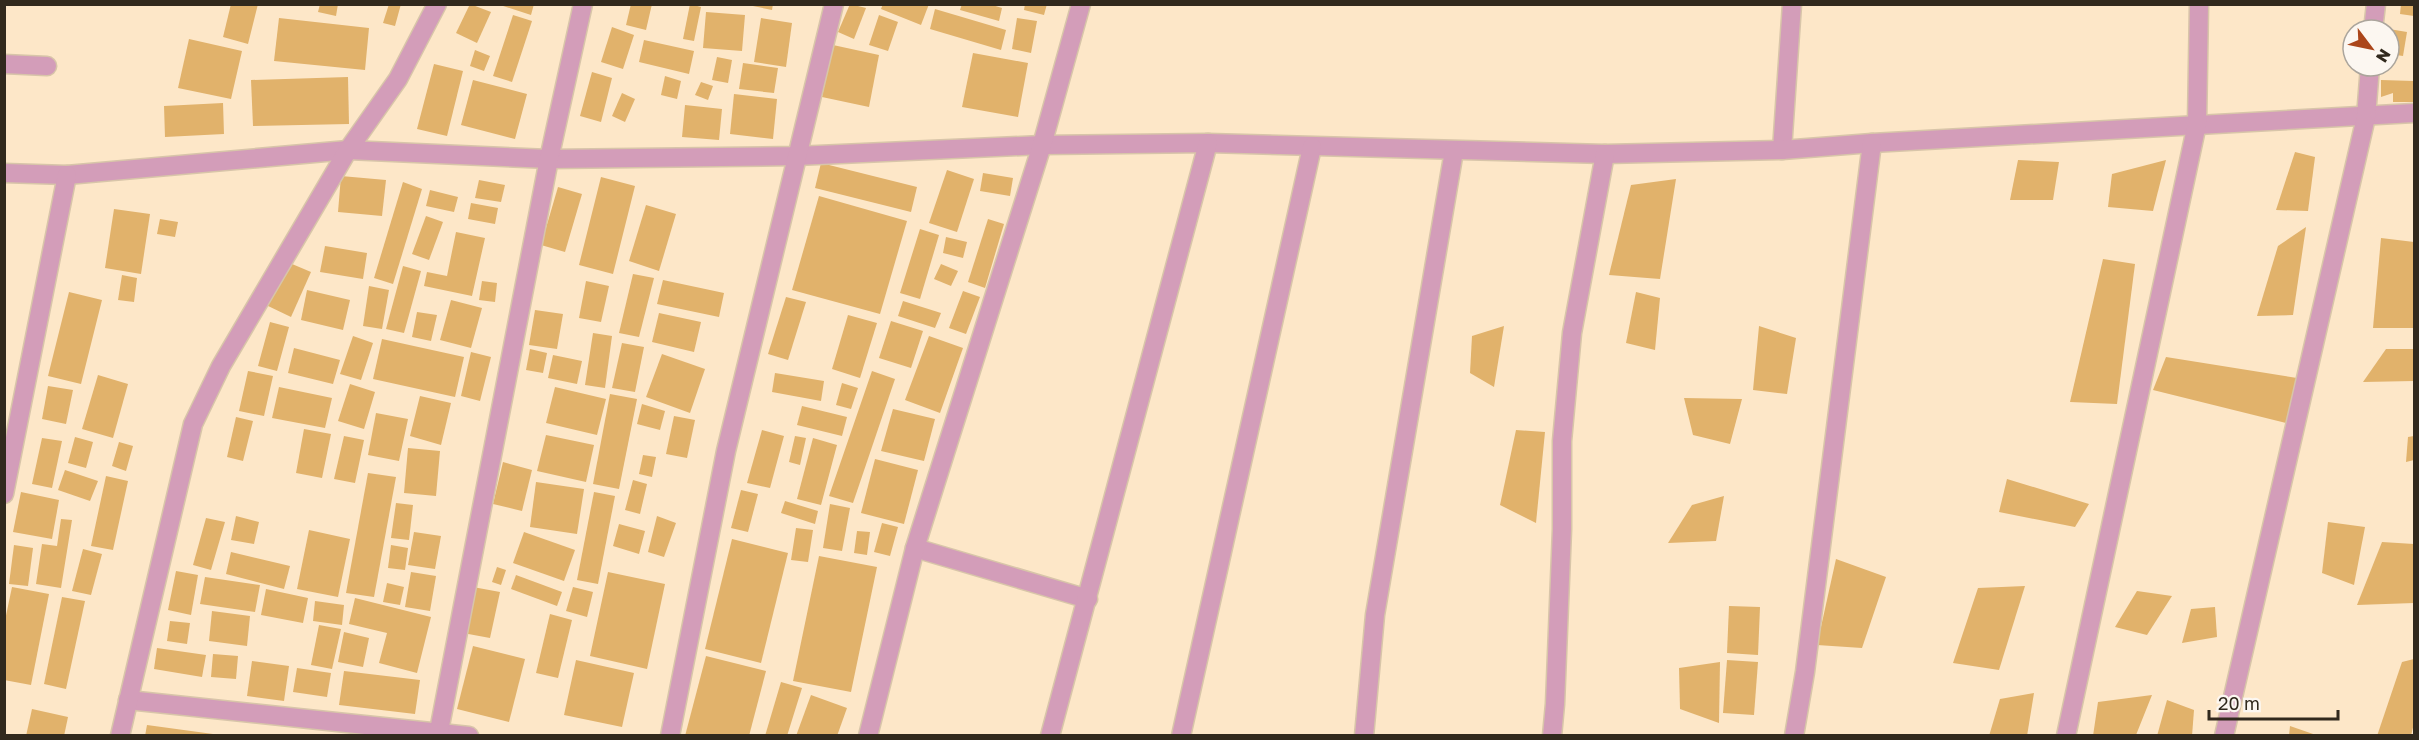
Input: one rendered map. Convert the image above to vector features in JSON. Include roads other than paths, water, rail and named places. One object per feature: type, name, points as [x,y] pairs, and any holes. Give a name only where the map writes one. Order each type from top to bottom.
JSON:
[{"type":"street","points":[[120,735],[193,424],[220,366],[348,150],[398,79],[437,4]]},
{"type":"street","points":[[438,734],[549,159],[583,4]]},
{"type":"street","points":[[670,735],[726,451],[834,4]]},
{"type":"street","points":[[868,735],[915,548],[1042,145],[1081,4]]},
{"type":"street","points":[[1782,150],[1792,4]]},
{"type":"street","points":[[2066,735],[2197,124],[2199,4]]},
{"type":"street","points":[[4,64],[46,66]]},
{"type":"street","points":[[2224,735],[2366,117],[2369,78]]},
{"type":"street","points":[[4,173],[67,175],[348,150],[549,159],[796,156],[1042,145],[1208,143],[1454,152],[1605,154],[1782,150],[2415,113]]},
{"type":"street","points":[[1050,735],[1208,143]]},
{"type":"street","points":[[1794,735],[1805,672],[1872,143]]},
{"type":"street","points":[[1181,735],[1312,147]]},
{"type":"street","points":[[1364,735],[1375,615],[1454,152]]},
{"type":"street","points":[[1552,735],[1562,529],[1563,441],[1571,344],[1605,154]]},
{"type":"street","points":[[4,494],[67,175]]},
{"type":"street","points":[[915,548],[1088,599]]},
{"type":"street","points":[[128,700],[438,734],[469,735]]}]
